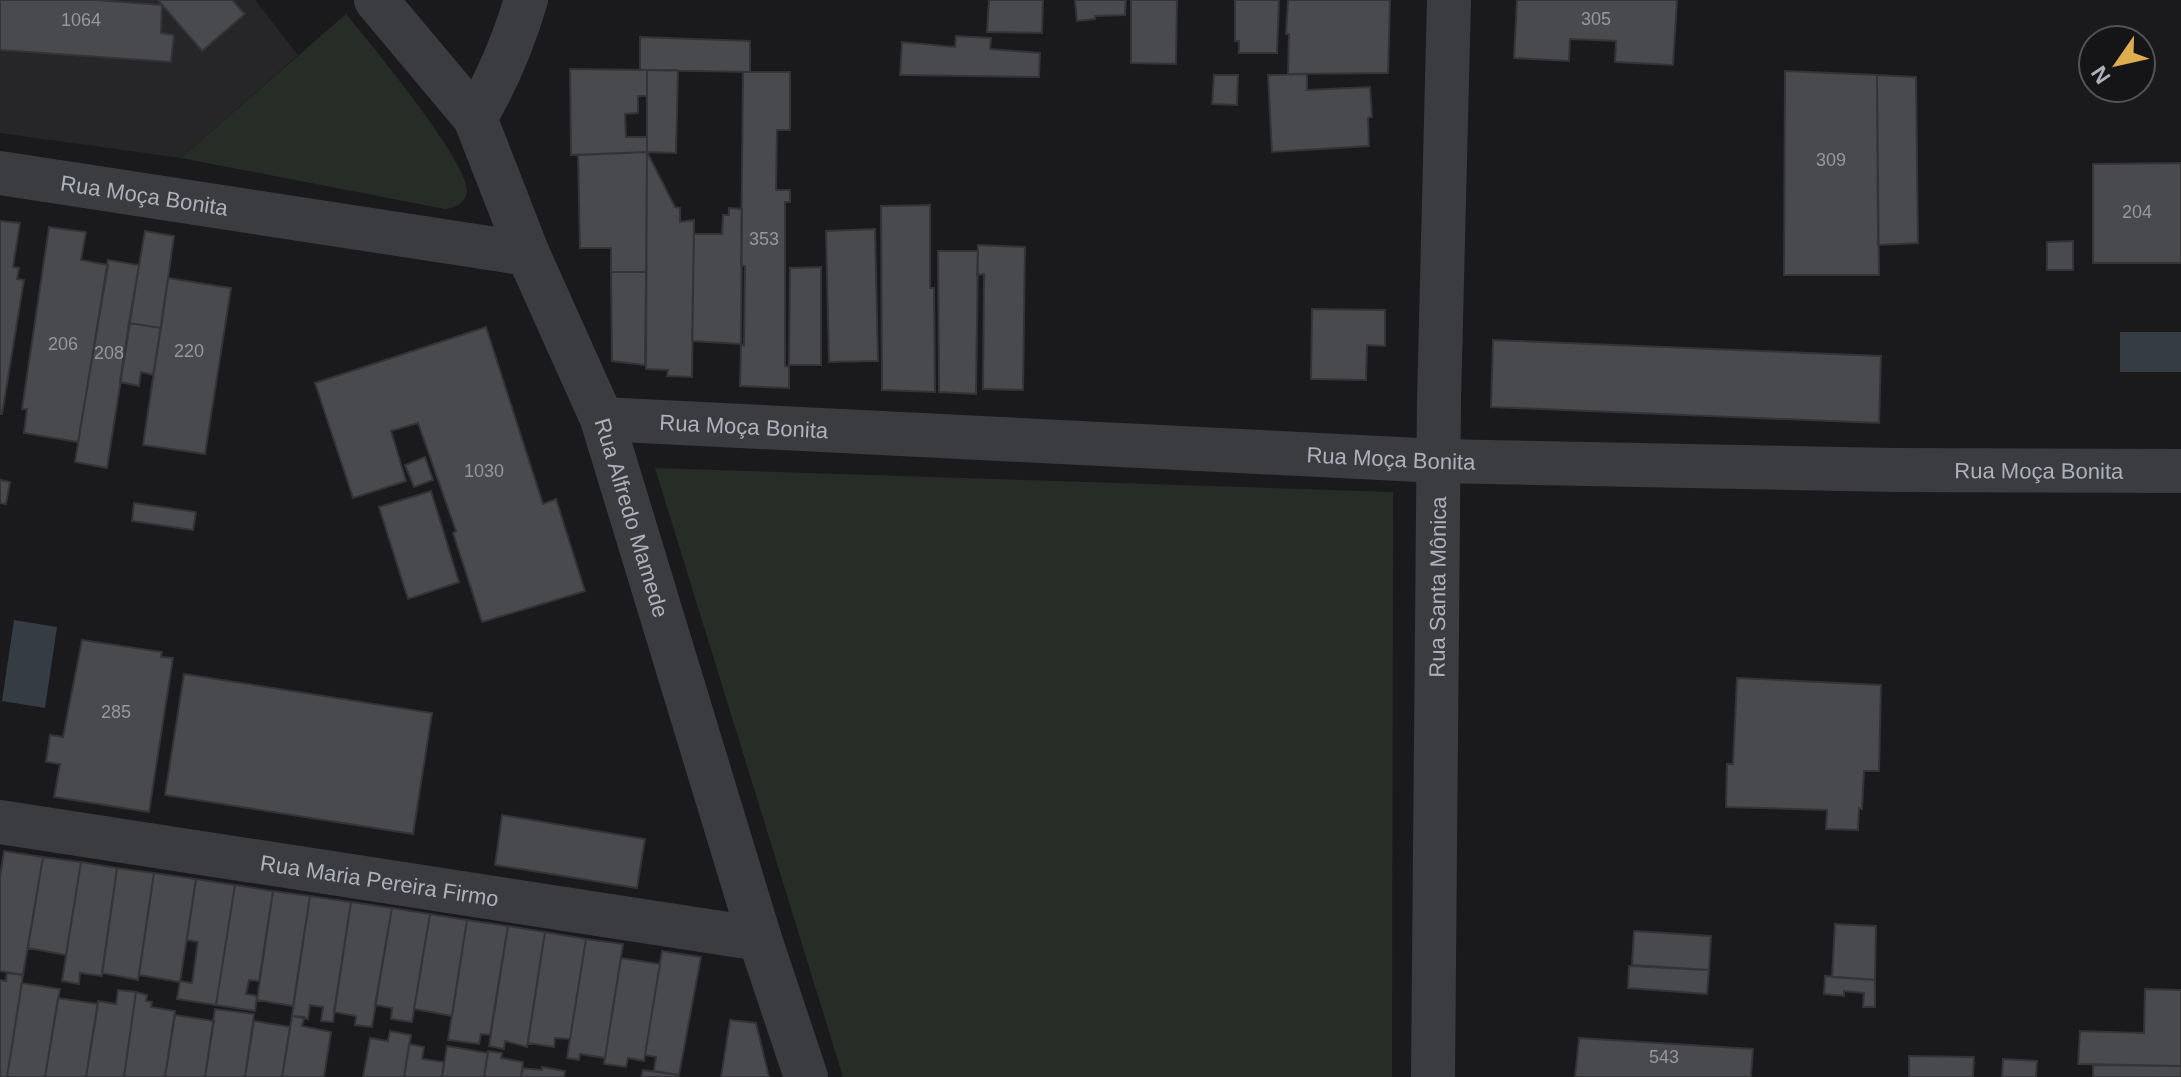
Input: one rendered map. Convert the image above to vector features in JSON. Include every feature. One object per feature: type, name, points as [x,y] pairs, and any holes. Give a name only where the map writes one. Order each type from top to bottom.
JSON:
[{"type":"street","name":"Rua Alfredo Mamede","points":[[376,0],[475,118],[528,254],[602,419],[760,939],[806,1077]]},
{"type":"street","points":[[475,118],[498,80],[526,0]]},
{"type":"street","name":"Rua Santa Mônica","points":[[1433,1077],[1439,461],[1449,0]]},
{"type":"street","name":"Rua Moça Bonita","points":[[0,173],[528,254]]},
{"type":"street","name":"Rua Moça Bonita","points":[[602,419],[1439,461],[1894,470],[2181,471]]},
{"type":"street","name":"Rua Maria Pereira Firmo","points":[[0,822],[760,939]]},
{"type":"shaded area","points":[[0,0],[255,0],[298,55],[181,158],[0,133]]},
{"type":"shaded area","points":[[346,14],[416,102],[452,155],[467,191],[465,199],[459,204],[445,209],[181,158]]},
{"type":"shaded area","points":[[2120,332],[2181,332],[2181,372],[2120,372]]},
{"type":"shaded area","points":[[655,468],[1393,492],[1392,1077],[843,1077]]},
{"type":"shaded area","points":[[14,620],[57,627],[45,708],[2,701]]},
{"type":"building","points":[[0,0],[97,0],[162,5],[161,33],[174,35],[171,62],[0,50]]},
{"type":"building","points":[[158,0],[232,0],[245,14],[202,51]]},
{"type":"building","points":[[989,0],[1043,0],[1042,33],[987,32]]},
{"type":"building","points":[[1075,0],[1126,0],[1125,15],[1095,16],[1095,19],[1077,21]]},
{"type":"building","points":[[1131,0],[1177,0],[1176,64],[1131,63]]},
{"type":"building","points":[[1235,0],[1279,0],[1277,53],[1239,53],[1239,41],[1235,41]]},
{"type":"building","points":[[1288,0],[1390,0],[1388,73],[1288,74]]},
{"type":"building","points":[[1517,0],[1677,0],[1673,65],[1615,62],[1616,41],[1570,39],[1569,61],[1514,58]]},
{"type":"building","points":[[956,36],[991,38],[990,49],[1040,53],[1039,77],[900,75],[902,42],[955,47]]},
{"type":"building","points":[[640,37],[750,41],[750,72],[640,70]]},
{"type":"building","points":[[570,69],[647,70],[647,96],[638,96],[638,113],[625,114],[626,137],[647,137],[647,152],[571,155]]},
{"type":"building","points":[[647,70],[678,70],[676,153],[647,152]]},
{"type":"building","points":[[1785,71],[1877,75],[1879,275],[1784,275]]},
{"type":"building","points":[[743,72],[790,72],[790,130],[777,130],[776,190],[790,190],[790,202],[785,202],[785,366],[789,367],[789,388],[740,386],[745,266],[741,266]]},
{"type":"building","points":[[1307,74],[1307,90],[1370,87],[1372,117],[1368,118],[1369,146],[1272,152],[1268,75]]},
{"type":"building","points":[[1214,75],[1238,75],[1237,105],[1212,104]]},
{"type":"building","points":[[1877,75],[1916,77],[1918,243],[1878,245]]},
{"type":"building","points":[[647,152],[646,272],[611,272],[611,248],[580,248],[578,155]]},
{"type":"building","points":[[647,152],[675,207],[680,208],[680,222],[694,220],[692,377],[667,376],[668,370],[646,369]]},
{"type":"building","points":[[2181,163],[2181,263],[2093,263],[2093,164]]},
{"type":"building","points":[[930,205],[935,392],[882,390],[881,206]]},
{"type":"building","points":[[729,208],[742,209],[741,344],[692,341],[694,234],[722,234],[723,215],[729,215]]},
{"type":"building","points":[[0,221],[20,223],[13,267],[19,268],[17,279],[24,280],[2,414],[0,414]]},
{"type":"building","points":[[49,227],[86,232],[81,260],[108,265],[78,442],[24,433],[27,409],[22,409]]},
{"type":"building","points":[[875,229],[878,361],[829,362],[826,231]]},
{"type":"building","points":[[145,231],[174,236],[161,328],[129,323]]},
{"type":"building","points":[[2073,241],[2073,270],[2047,270],[2047,242]]},
{"type":"building","points":[[978,245],[1025,247],[1023,390],[983,389],[984,274],[977,275]]},
{"type":"building","points":[[938,251],[978,251],[976,394],[939,392]]},
{"type":"building","points":[[108,260],[139,265],[107,468],[75,462]]},
{"type":"building","points":[[821,267],[821,365],[789,365],[790,268]]},
{"type":"building","points":[[611,272],[646,272],[645,365],[612,361]]},
{"type":"building","points":[[168,278],[231,288],[205,454],[143,445]]},
{"type":"building","points":[[1312,309],[1385,310],[1385,346],[1367,345],[1366,380],[1311,379]]},
{"type":"building","points":[[129,323],[161,328],[153,375],[141,372],[139,386],[120,382]]},
{"type":"building","points":[[486,327],[543,504],[556,499],[585,591],[482,622],[453,533],[456,531],[418,423],[391,431],[406,481],[353,498],[315,383]]},
{"type":"building","points":[[1493,340],[1881,356],[1879,423],[1491,407]]},
{"type":"building","points":[[425,457],[433,480],[414,487],[405,465]]},
{"type":"building","points":[[0,480],[10,482],[6,504],[0,503]]},
{"type":"building","points":[[431,491],[459,582],[408,599],[379,507]]},
{"type":"building","points":[[134,503],[196,512],[193,530],[132,521]]},
{"type":"building","points":[[82,640],[162,652],[161,657],[173,658],[149,812],[54,797],[60,764],[46,762],[50,735],[63,737]]},
{"type":"building","points":[[184,674],[432,713],[413,834],[165,795]]},
{"type":"building","points":[[1737,678],[1881,685],[1879,771],[1864,771],[1858,830],[1826,829],[1827,810],[1726,807],[1727,764],[1733,764]]},
{"type":"building","points":[[502,815],[645,839],[637,888],[495,865]]},
{"type":"building","points":[[4,851],[43,857],[23,975],[0,971],[0,877]]},
{"type":"building","points":[[43,857],[81,862],[66,955],[28,948]]},
{"type":"building","points":[[81,862],[117,868],[102,976],[80,973],[79,984],[62,981]]},
{"type":"building","points":[[117,868],[154,873],[138,980],[102,973]]},
{"type":"building","points":[[154,873],[196,879],[180,982],[139,975]]},
{"type":"building","points":[[196,879],[235,885],[216,1005],[177,999],[180,981],[192,983],[198,942],[187,940]]},
{"type":"building","points":[[235,885],[273,891],[259,981],[249,980],[246,994],[257,996],[255,1011],[216,1005]]},
{"type":"building","points":[[273,891],[310,896],[293,1006],[257,1000]]},
{"type":"building","points":[[310,896],[351,902],[333,1022],[321,1021],[323,1007],[310,1005],[308,1019],[292,1016]]},
{"type":"building","points":[[351,902],[392,908],[372,1027],[355,1025],[356,1016],[334,1012]]},
{"type":"building","points":[[392,908],[430,914],[412,1022],[391,1019],[392,1008],[375,1005]]},
{"type":"building","points":[[430,914],[467,920],[452,1016],[414,1009]]},
{"type":"building","points":[[467,920],[508,926],[490,1035],[481,1034],[479,1044],[448,1040]]},
{"type":"building","points":[[1835,924],[1876,926],[1875,980],[1832,977]]},
{"type":"building","points":[[508,926],[545,932],[527,1047],[505,1041],[504,1049],[489,1046]]},
{"type":"building","points":[[1634,931],[1711,936],[1709,970],[1632,965]]},
{"type":"building","points":[[545,932],[586,939],[570,1039],[555,1038],[554,1047],[528,1043]]},
{"type":"building","points":[[586,939],[623,944],[605,1058],[580,1054],[579,1060],[567,1058]]},
{"type":"building","points":[[662,951],[701,957],[679,1075],[654,1071],[656,1057],[645,1055]]},
{"type":"building","points":[[621,958],[660,964],[644,1061],[628,1058],[626,1067],[604,1064]]},
{"type":"building","points":[[1629,966],[1709,970],[1707,994],[1628,988]]},
{"type":"building","points":[[7,973],[23,975],[7,1077],[0,1077],[0,980],[6,981]]},
{"type":"building","points":[[1825,976],[1875,980],[1875,1007],[1863,1007],[1864,993],[1844,991],[1844,996],[1824,994]]},
{"type":"building","points":[[22,983],[60,989],[45,1077],[7,1077]]},
{"type":"building","points":[[2145,989],[2181,990],[2181,1066],[2078,1064],[2080,1031],[2144,1033]]},
{"type":"building","points":[[118,990],[136,992],[124,1077],[86,1077],[98,1001],[116,1004]]},
{"type":"building","points":[[136,992],[147,995],[146,1001],[152,1002],[151,1007],[175,1011],[165,1077],[124,1077]]},
{"type":"building","points":[[58,998],[98,1004],[86,1077],[45,1077]]},
{"type":"building","points":[[215,1009],[254,1014],[245,1077],[205,1077]]},
{"type":"building","points":[[175,1015],[214,1021],[205,1077],[165,1077]]},
{"type":"building","points":[[292,1016],[304,1017],[302,1026],[331,1032],[324,1077],[282,1077]]},
{"type":"building","points":[[730,1020],[756,1023],[769,1077],[721,1077]]},
{"type":"building","points":[[254,1021],[290,1027],[282,1077],[245,1077]]},
{"type":"building","points":[[390,1031],[411,1035],[404,1077],[363,1077],[370,1038],[388,1041]]},
{"type":"building","points":[[1579,1038],[1753,1049],[1751,1077],[1575,1077]]},
{"type":"building","points":[[409,1044],[424,1047],[422,1059],[444,1062],[442,1077],[404,1077]]},
{"type":"building","points":[[447,1046],[488,1053],[484,1077],[442,1077]]},
{"type":"building","points":[[488,1051],[502,1053],[501,1058],[523,1062],[521,1077],[484,1077]]},
{"type":"building","points":[[1909,1056],[1974,1057],[1973,1077],[1909,1077]]},
{"type":"building","points":[[2003,1059],[2037,1061],[2036,1077],[2002,1077]]},
{"type":"building","points":[[2093,1065],[2181,1066],[2181,1077],[2093,1077]]},
{"type":"building","points":[[542,1067],[565,1071],[564,1077],[521,1077],[523,1068],[542,1070]]},
{"type":"building","points":[[643,1070],[679,1075],[641,1077]]}]
